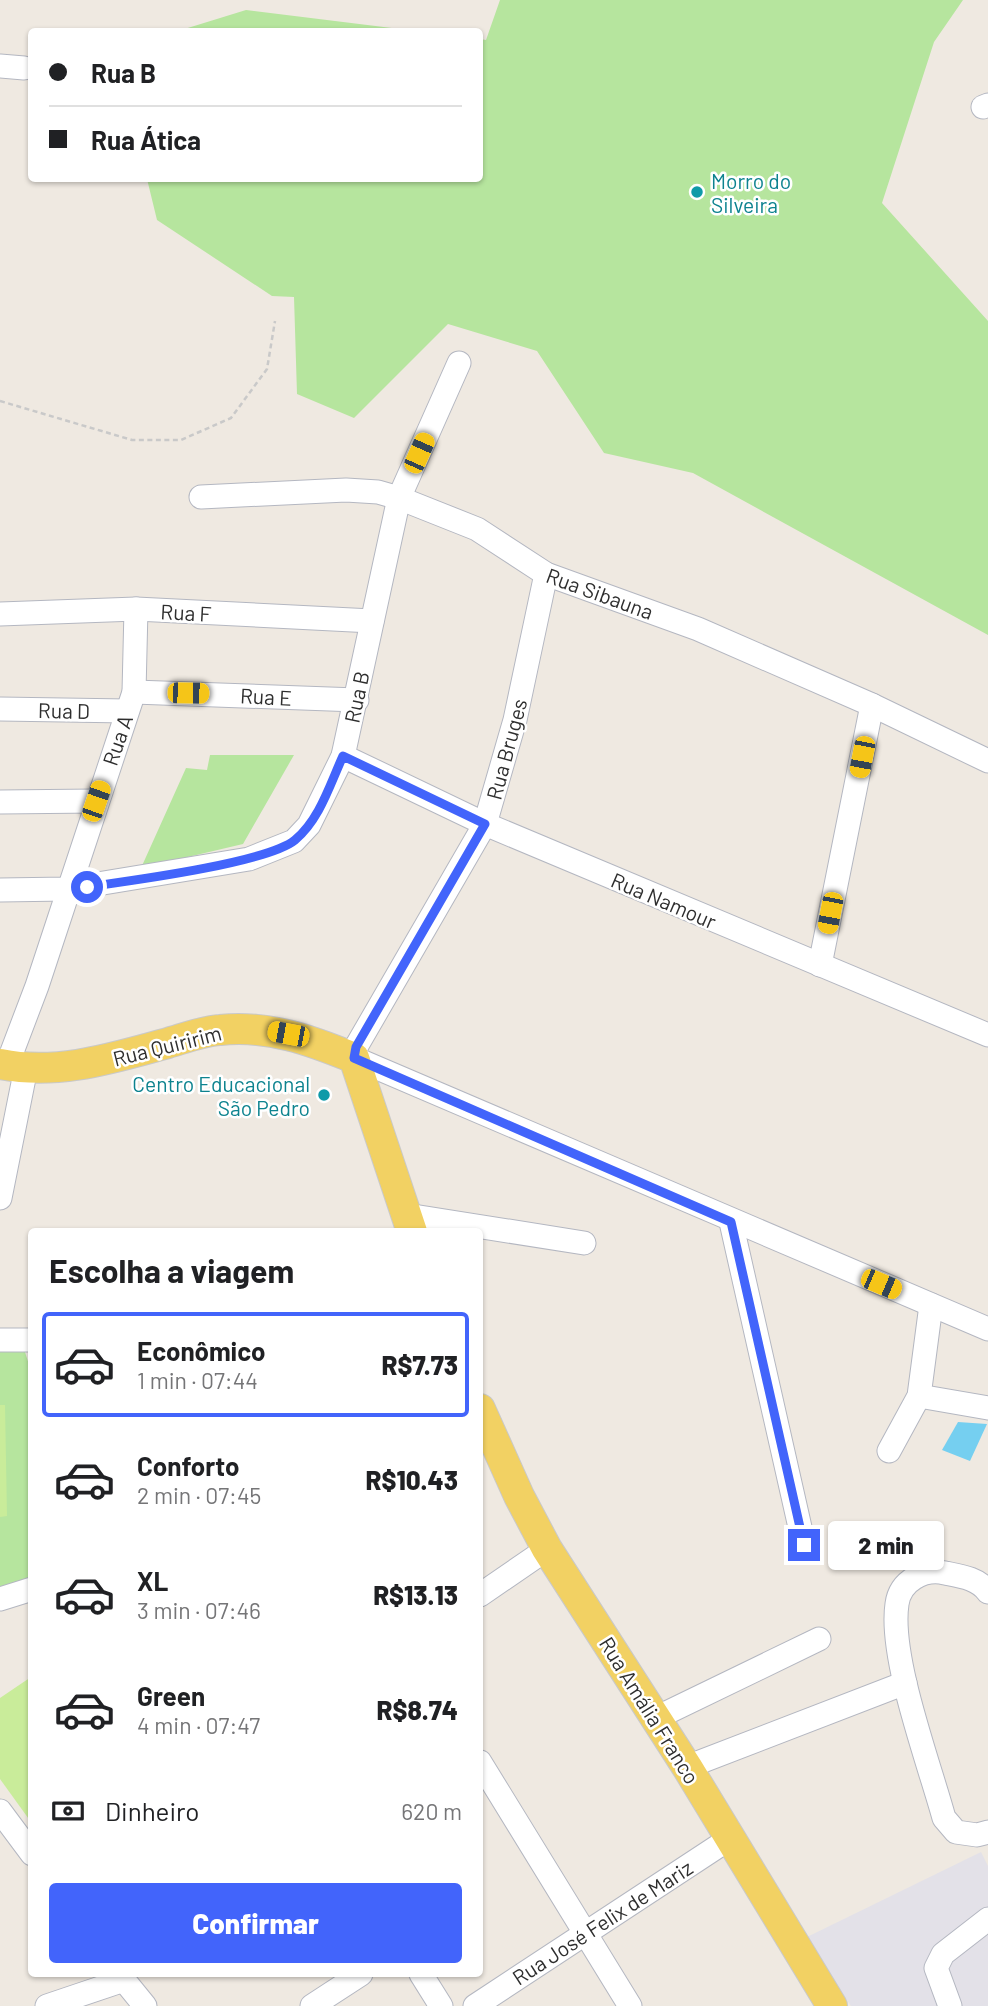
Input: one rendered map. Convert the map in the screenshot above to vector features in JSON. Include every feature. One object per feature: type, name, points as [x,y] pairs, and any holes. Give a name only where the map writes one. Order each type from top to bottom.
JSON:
[{"type":"main road","name":"Rua Quiririm","points":[[11,1066],[81,1065],[218,1030],[244,1029],[307,1039],[354,1058]]},
{"type":"main road","points":[[354,1058],[410,1223]]},
{"type":"main road","name":"Rua Amália Franco","points":[[483,1416],[519,1496],[547,1549],[687,1767],[832,2006]]},
{"type":"street","points":[[0,66],[24,68]]},
{"type":"street","name":"Rua B","points":[[0,890],[67,889],[249,859],[294,841],[309,825],[343,756],[399,498],[459,363]]},
{"type":"street","name":"Rua Sibauna","points":[[201,497],[346,490],[378,492],[399,498],[477,529],[546,575],[698,629],[872,705],[988,761]]},
{"type":"street","name":"Rua Bruges","points":[[354,1058],[356,1047],[485,824],[515,720],[546,575]]},
{"type":"street","name":"Rua F","points":[[0,614],[136,609],[372,621]]},
{"type":"street","name":"Rua A","points":[[0,1198],[11,1066],[130,701],[136,609]]},
{"type":"street","name":"Rua E","points":[[130,701],[357,700]]},
{"type":"street","name":"Rua D","points":[[0,709],[130,701]]},
{"type":"street","points":[[820,965],[872,705]]},
{"type":"street","name":"Rua Namour","points":[[343,756],[485,824],[988,1035]]},
{"type":"street","points":[[0,802],[96,801]]},
{"type":"street","name":"Rua Quiririm","points":[[354,1058],[731,1222],[988,1329]]},
{"type":"street","points":[[731,1222],[804,1545]]},
{"type":"street","points":[[410,1223],[456,1228]]},
{"type":"street","points":[[483,1231],[584,1242]]},
{"type":"street","points":[[889,1451],[919,1396],[931,1305]]},
{"type":"street","points":[[0,1340],[28,1342]]},
{"type":"street","points":[[919,1396],[988,1408]]},
{"type":"street","points":[[483,1593],[547,1549]]},
{"type":"street","points":[[988,1592],[967,1577],[937,1571],[917,1576],[902,1589],[896,1618],[905,1683],[949,1827],[965,1835],[988,1832]]},
{"type":"street","points":[[0,1599],[28,1590]]},
{"type":"street","points":[[656,1718],[819,1639]]},
{"type":"street","points":[[687,1767],[905,1683]]},
{"type":"street","points":[[483,1767],[630,2006]]},
{"type":"street","points":[[0,1811],[28,1849]]},
{"type":"street","name":"Rua José Felix de Mariz","points":[[475,2006],[729,1839]]},
{"type":"street","points":[[950,2006],[936,1968],[937,1962],[943,1954],[988,1919]]},
{"type":"street","points":[[47,2006],[122,1977],[145,2006]]},
{"type":"street","points":[[312,2006],[356,1977]]},
{"type":"street","points":[[423,1977],[441,2006]]},
{"type":"path","points":[[0,401],[132,440],[181,440],[231,418],[267,369],[275,321]]},
{"type":"shaded area","points":[[981,1852],[988,1866],[988,2006],[851,2006],[805,1938]]},
{"type":"green space","points":[[500,0],[963,0],[934,42],[882,203],[988,321],[988,635],[693,473],[604,453],[537,351],[448,324],[354,418],[297,394],[294,297],[272,296],[157,220],[148,182],[483,182],[483,40],[486,40]]},
{"type":"green space","points":[[246,10],[392,28],[188,28]]},
{"type":"green space","points":[[210,755],[294,755],[243,844],[141,868],[186,768],[207,770]]},
{"type":"green space","points":[[0,1352],[25,1352],[28,1361],[28,1580],[0,1588]]},
{"type":"green space","points":[[0,1405],[5,1405],[7,1516],[0,1517]]},
{"type":"green space","points":[[28,1679],[28,1818],[0,1779],[0,1698]]},
{"type":"water","points":[[958,1422],[987,1424],[970,1461],[942,1450]]},
{"type":"place","name":"Morro do Silveira","points":[[697,192]]},
{"type":"place","name":"Centro Educacional São Pedro","points":[[324,1095]]},
{"type":"route","points":[[87,887],[249,859],[294,841],[309,825],[343,756],[485,824],[356,1047],[354,1058],[731,1222],[804,1545]]}]
